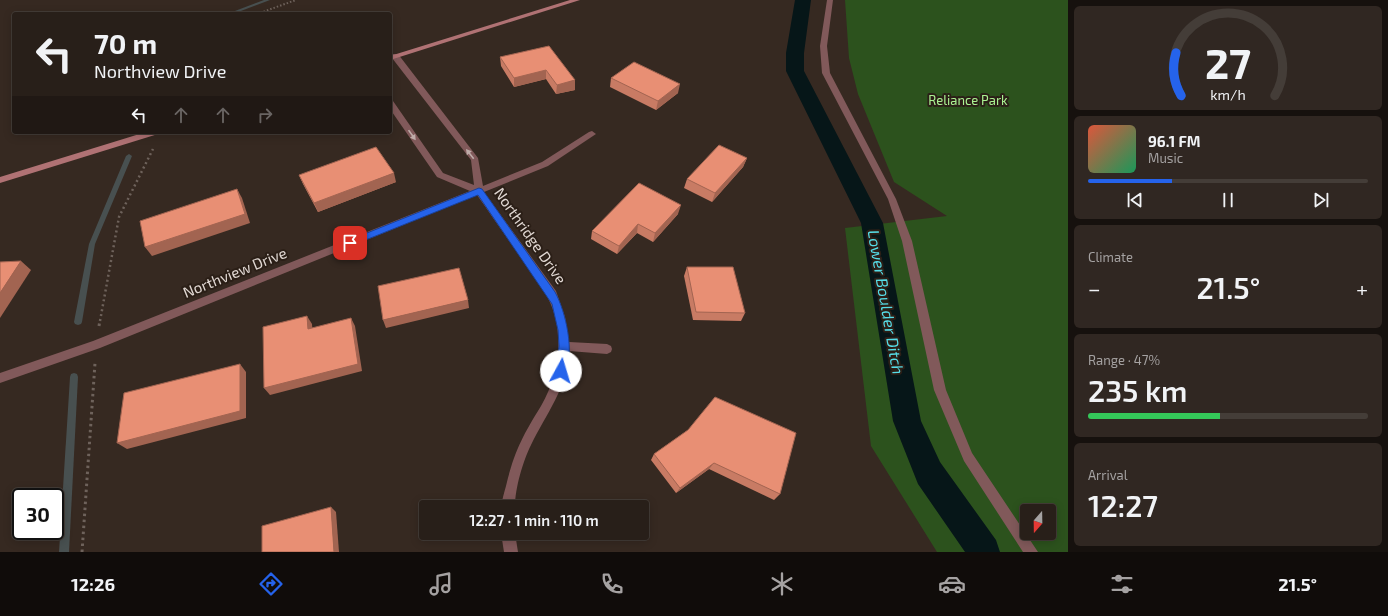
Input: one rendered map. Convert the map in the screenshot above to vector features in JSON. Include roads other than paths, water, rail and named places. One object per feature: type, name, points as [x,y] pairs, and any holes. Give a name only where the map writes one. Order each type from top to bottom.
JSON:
[{"type":"street","points":[[393,57],[577,0]]},
{"type":"street","points":[[830,0],[825,23],[823,56],[826,73],[892,199],[907,241],[940,390],[968,456],[1031,552]]},
{"type":"street","name":"Northridge Drive","points":[[393,57],[475,160],[479,191],[557,303],[563,330],[564,346],[561,371],[555,389],[526,441],[515,471],[509,500]]},
{"type":"street","name":"Northridge Drive","points":[[392,106],[440,175],[479,191]]},
{"type":"street","points":[[0,180],[149,134]]},
{"type":"street","name":"Northview Drive","points":[[0,378],[96,346],[545,164],[592,134]]},
{"type":"street","points":[[564,346],[607,349]]},
{"type":"street","points":[[509,540],[511,552]]},
{"type":"waterway","points":[[235,12],[268,0]]},
{"type":"waterway","name":"Lower Boulder Ditch","points":[[803,0],[795,53],[795,71],[872,223],[907,421],[929,473],[984,552]]},
{"type":"waterway","points":[[78,322],[92,244],[129,156]]},
{"type":"waterway","points":[[64,552],[74,377]]},
{"type":"park label","name":"Reliance Park","points":[[968,100]]}]
